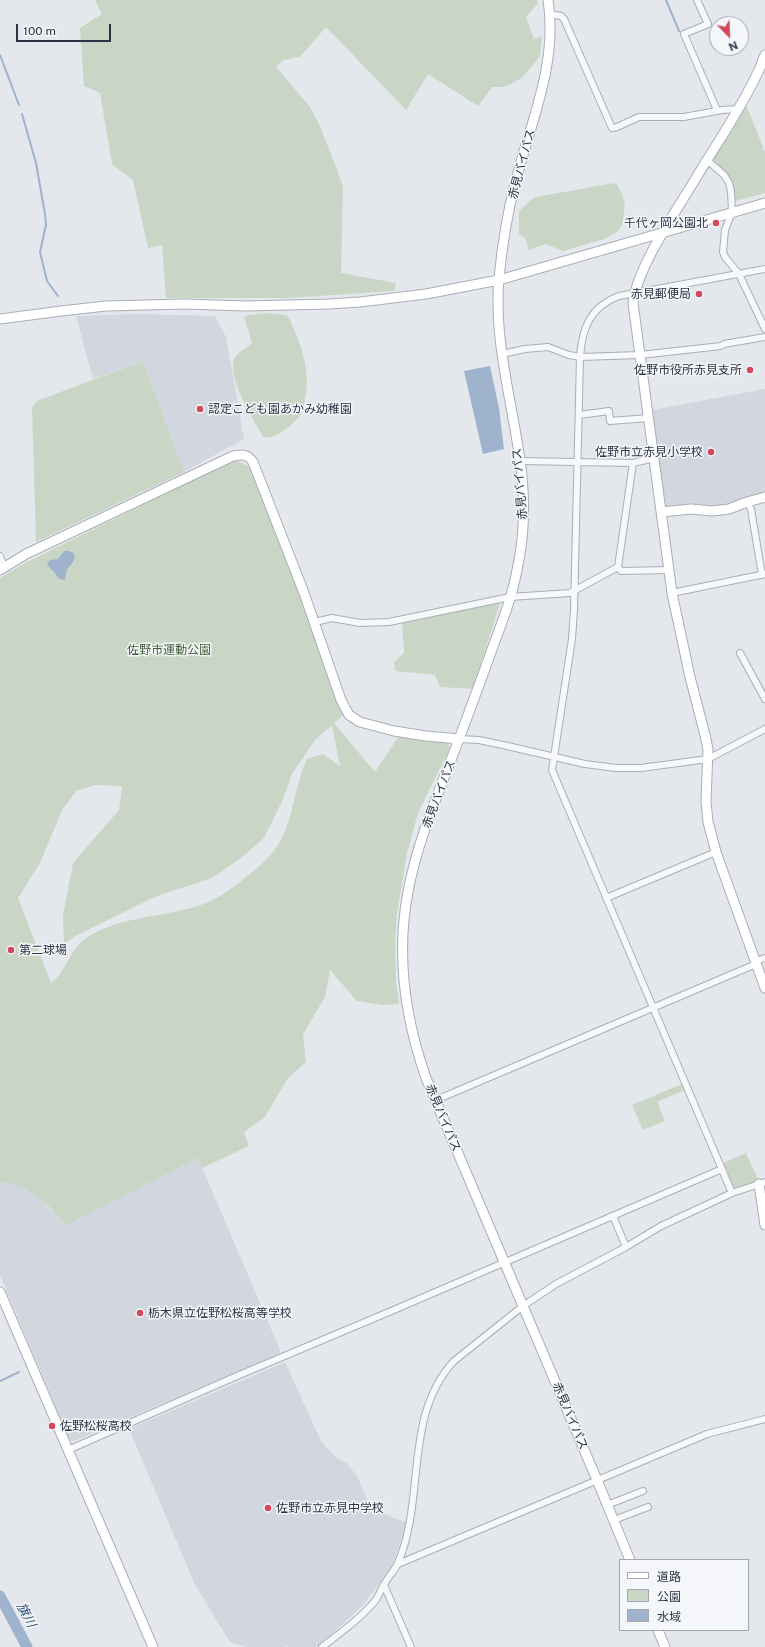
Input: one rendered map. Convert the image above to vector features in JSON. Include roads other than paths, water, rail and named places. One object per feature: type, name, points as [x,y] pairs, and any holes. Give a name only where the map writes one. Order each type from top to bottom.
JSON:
[{"type":"street","name":"赤見バイパス","points":[[548,0],[550,33],[547,72],[543,91],[515,184],[508,216],[499,280],[499,322],[502,354],[520,461],[523,492],[524,524],[520,555],[510,597],[425,828],[418,852],[408,893],[404,932],[404,982],[410,1022],[420,1060],[630,1559]]},
{"type":"street","points":[[697,0],[708,24],[684,34],[717,110]]},
{"type":"street","points":[[550,14],[561,16],[564,19],[612,128],[639,117],[684,117],[717,110],[738,109]]},
{"type":"street","points":[[765,55],[758,72],[738,109],[662,233],[634,293],[633,303],[672,593],[690,677],[705,735],[708,759],[706,802],[708,822],[716,852],[765,988]]},
{"type":"street","points":[[707,160],[724,175],[732,191],[732,212],[725,230],[723,252],[725,257],[739,274],[765,329]]},
{"type":"street","points":[[0,319],[106,306],[185,304],[289,305],[360,302],[433,293],[499,280],[765,203]]},
{"type":"street","points":[[732,1193],[552,770],[572,639],[575,591],[580,357],[586,326],[595,312],[610,300],[634,293],[765,269]]},
{"type":"street","points":[[502,354],[525,349],[548,347],[569,355],[580,357],[640,355],[721,346],[724,344],[765,337]]},
{"type":"street","points":[[579,415],[609,411],[610,421],[649,418]]},
{"type":"street","points":[[0,556],[2,568],[26,554],[98,519],[233,456],[243,454],[249,457],[253,462],[315,622],[341,700],[349,715],[360,722],[394,731],[485,742],[585,764],[616,768],[641,768],[708,759],[765,729]]},
{"type":"street","points":[[520,461],[633,463],[655,458]]},
{"type":"street","points":[[618,567],[633,463]]},
{"type":"street","points":[[662,512],[691,509],[712,511],[730,509],[747,502],[765,498]]},
{"type":"street","points":[[672,593],[764,574],[751,509],[747,502]]},
{"type":"street","points":[[315,622],[332,618],[360,623],[389,622],[510,597],[570,593],[618,567]]},
{"type":"street","points":[[618,567],[621,571],[669,570]]},
{"type":"street","points":[[740,653],[765,699]]},
{"type":"street","points":[[606,898],[716,852]]},
{"type":"street","points":[[436,1100],[653,1008],[765,958]]},
{"type":"street","points":[[68,1450],[237,1376],[722,1169]]},
{"type":"street","points":[[322,1647],[345,1629],[375,1601],[398,1564],[409,1530],[424,1417],[431,1394],[447,1368],[454,1361],[524,1306],[556,1284],[626,1247],[661,1226],[732,1193],[762,1183],[765,1225]]},
{"type":"street","points":[[613,1216],[626,1247]]},
{"type":"street","points":[[0,1292],[153,1647]]},
{"type":"street","points":[[398,1564],[707,1434],[765,1419]]},
{"type":"street","points":[[607,1505],[642,1491]]},
{"type":"street","points":[[614,1520],[648,1507]]},
{"type":"street","points":[[384,1585],[411,1647]]},
{"type":"street","points":[[658,1631],[665,1647]]},
{"type":"water","points":[[490,366],[499,408],[504,449],[483,454],[464,371]]},
{"type":"water","points":[[64,551],[73,553],[75,557],[67,569],[65,580],[59,579],[47,565],[50,560],[58,559]]},
{"type":"waterway","points":[[666,0],[679,31]]},
{"type":"waterway","points":[[0,55],[19,105]]},
{"type":"waterway","points":[[22,114],[36,163],[45,214],[46,225],[40,252],[47,281],[58,296]]},
{"type":"waterway","points":[[0,1381],[19,1372]]},
{"type":"waterway","name":"旗川","points":[[0,1596],[27,1647]]},
{"type":"place","name":"千代ヶ岡公園北","points":[[716,223]]},
{"type":"place","name":"赤見郵便局","points":[[699,294]]},
{"type":"place","name":"佐野市役所赤見支所","points":[[750,370]]},
{"type":"place","name":"認定こども園あかみ幼稚園","points":[[200,409]]},
{"type":"place","name":"佐野市立赤見小学校","points":[[711,452]]},
{"type":"place","name":"第二球場","points":[[11,950]]},
{"type":"place","name":"栃木県立佐野松桜高等学校","points":[[140,1313]]},
{"type":"place","name":"佐野松桜高校","points":[[52,1426]]},
{"type":"place","name":"佐野市立赤見中学校","points":[[268,1508]]},
{"type":"park label","name":"佐野市運動公園","points":[[169,650]]}]
